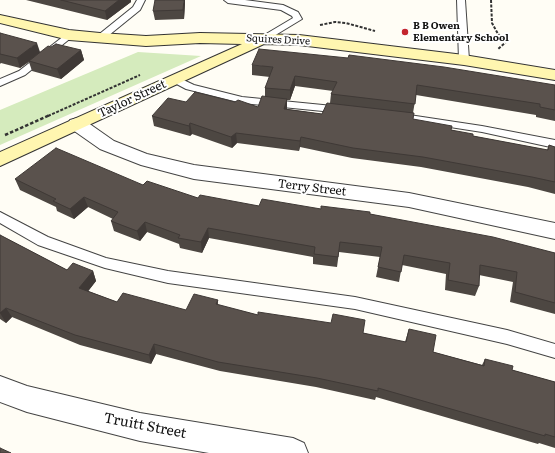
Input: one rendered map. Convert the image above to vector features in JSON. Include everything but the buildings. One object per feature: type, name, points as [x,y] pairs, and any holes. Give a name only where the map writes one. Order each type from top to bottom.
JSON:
[{"type":"street","name":"Squires Drive","points":[[0,19],[69,35],[100,38],[146,41],[200,38],[299,40],[464,55],[555,75]]},
{"type":"street","name":"Taylor Street","points":[[0,160],[264,39]]},
{"type":"street","name":"Terry Street","points":[[78,124],[108,145],[141,159],[194,172],[409,200],[555,231]]},
{"type":"street","name":"Truitt Street","points":[[0,389],[27,399],[140,427],[293,453]]},
{"type":"lane","points":[[100,38],[137,8],[141,0]]},
{"type":"lane","points":[[228,0],[283,8],[295,14],[298,19],[264,39]]},
{"type":"lane","points":[[461,0],[464,55]]},
{"type":"lane","points":[[0,83],[22,72],[69,35]]},
{"type":"lane","points":[[174,79],[197,89],[242,100],[351,111]]},
{"type":"lane","points":[[382,114],[482,129],[555,144]]},
{"type":"lane","points":[[0,217],[43,240],[105,263],[168,278],[355,303],[507,337],[555,351]]},
{"type":"path","points":[[464,55],[500,48],[506,42],[498,34],[492,23],[491,0]]},
{"type":"green space","points":[[138,52],[201,56],[0,145],[0,110]]},
{"type":"place","name":"B B Owen Elementary School","points":[[405,32]]}]
